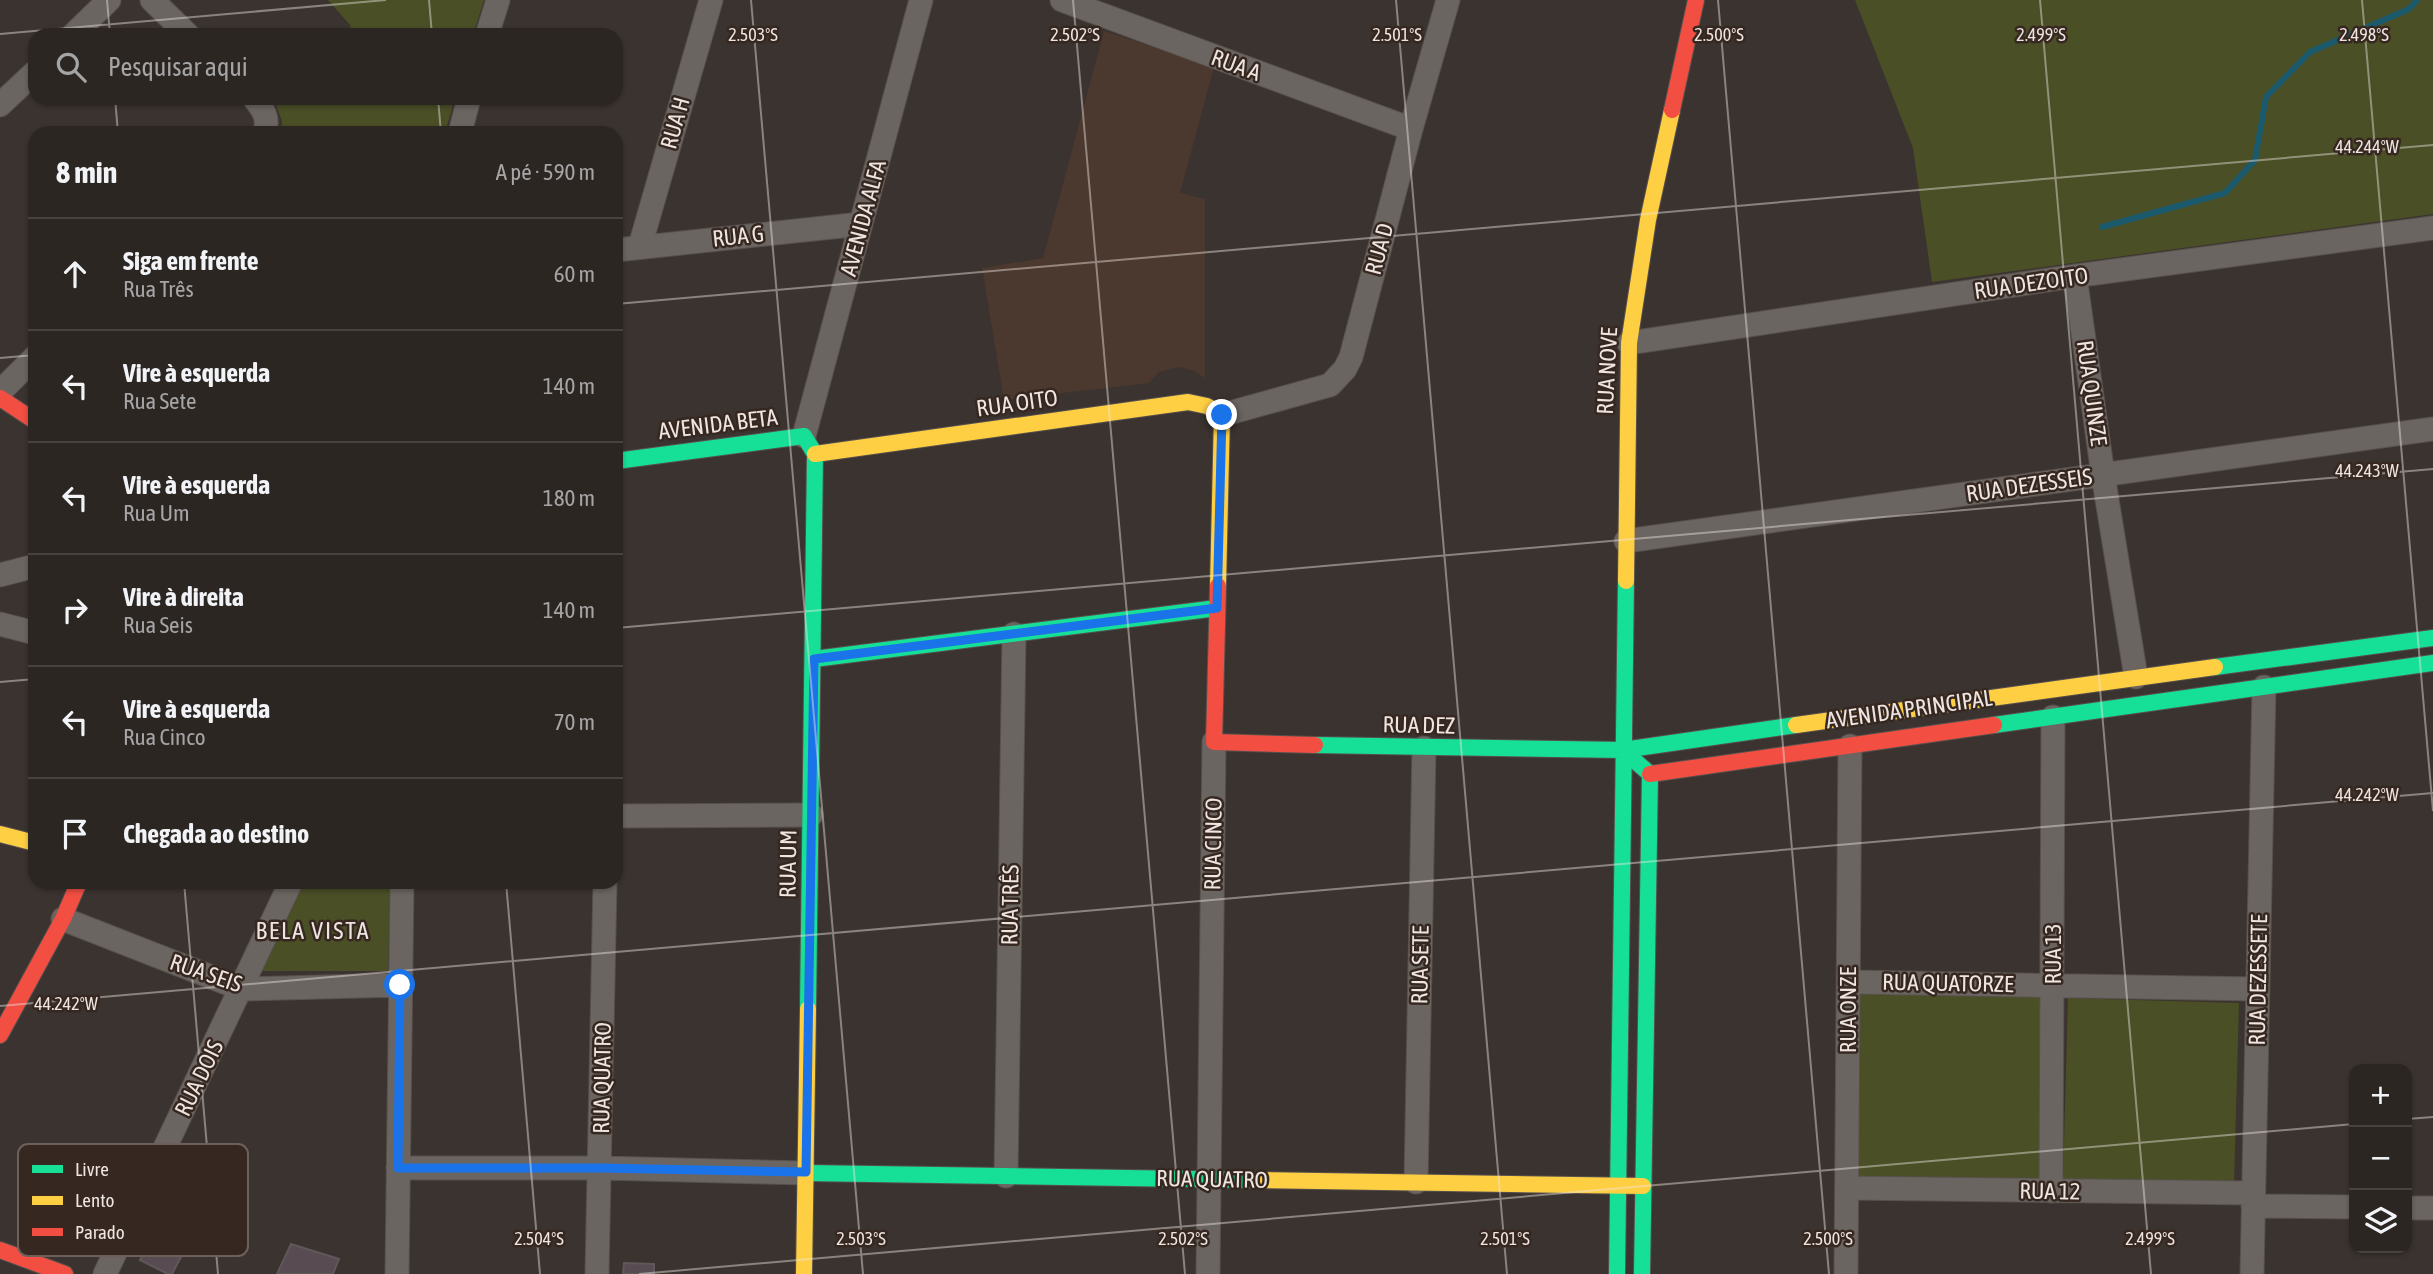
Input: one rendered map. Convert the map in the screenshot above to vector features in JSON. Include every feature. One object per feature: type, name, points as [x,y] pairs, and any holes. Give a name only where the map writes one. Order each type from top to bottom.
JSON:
[{"type":"street","points":[[80,28],[109,0]]},
{"type":"street","points":[[152,0],[181,28]]},
{"type":"street","points":[[489,28],[498,0]]},
{"type":"street","name":"RUA H","points":[[640,246],[711,0]]},
{"type":"street","name":"AVENIDA ALFA","points":[[810,445],[861,224],[921,0]]},
{"type":"street","name":"RUA A","points":[[1062,0],[1411,129]]},
{"type":"street","name":"RUA D","points":[[1222,415],[1330,385],[1345,369],[1351,357],[1448,0]]},
{"type":"street","name":"RUA NOVE","points":[[1623,750],[1629,343],[1648,220],[1696,0]]},
{"type":"street","points":[[0,106],[28,79]]},
{"type":"street","points":[[259,105],[265,113],[267,126]]},
{"type":"street","points":[[462,126],[467,105]]},
{"type":"street","name":"RUA G","points":[[623,249],[861,224]]},
{"type":"street","name":"RUA DEZOITO","points":[[1629,343],[2075,276],[2433,228]]},
{"type":"street","name":"RUA QUINZE","points":[[2075,276],[2103,475],[2136,677]]},
{"type":"street","points":[[0,392],[28,364]]},
{"type":"street","points":[[0,398],[28,416]]},
{"type":"street","name":"RUA OITO","points":[[810,445],[1188,402],[1207,406],[1222,415]]},
{"type":"street","name":"RUA CINCO","points":[[1208,1274],[1214,742],[1222,415]]},
{"type":"street","name":"RUA DEZESSEIS","points":[[1626,541],[2433,429]]},
{"type":"street","name":"AVENIDA BETA","points":[[623,460],[810,445]]},
{"type":"street","name":"RUA UM","points":[[804,1274],[814,659],[810,445]]},
{"type":"street","points":[[0,575],[28,568]]},
{"type":"street","points":[[814,659],[1217,608]]},
{"type":"street","points":[[0,624],[28,631]]},
{"type":"street","name":"RUA TRÊS","points":[[1006,1176],[1014,634]]},
{"type":"street","name":"AVENIDA PRINCIPAL","points":[[1623,750],[2433,638]]},
{"type":"street","name":"AVENIDA PRINCIPAL","points":[[1650,774],[2433,663]]},
{"type":"street","points":[[2195,669],[2199,697]]},
{"type":"street","name":"RUA DEZESSETE","points":[[2252,1274],[2264,687]]},
{"type":"street","name":"RUA 13","points":[[2051,1191],[2053,717]]},
{"type":"street","name":"RUA DEZ","points":[[1214,742],[1623,750]]},
{"type":"street","name":"RUA ONZE","points":[[1846,1274],[1850,746]]},
{"type":"street","name":"RUA SETE","points":[[1416,1182],[1424,748]]},
{"type":"street","points":[[1623,750],[1650,774],[1642,1274]]},
{"type":"street","points":[[1617,1274],[1623,750]]},
{"type":"street","points":[[623,816],[811,815]]},
{"type":"street","points":[[0,834],[28,841]]},
{"type":"street","points":[[0,1035],[63,919],[76,889]]},
{"type":"street","name":"RUA DOIS","points":[[167,1144],[288,889]]},
{"type":"street","points":[[397,1274],[402,889]]},
{"type":"street","name":"RUA QUATRO","points":[[597,1274],[605,889]]},
{"type":"street","name":"RUA SEIS","points":[[63,919],[242,989],[400,985]]},
{"type":"street","name":"RUA QUATORZE","points":[[1849,982],[2258,989]]},
{"type":"street","points":[[398,1168],[806,1172]]},
{"type":"street","name":"RUA QUATRO","points":[[806,1172],[1643,1186]]},
{"type":"street","name":"RUA 12","points":[[1847,1188],[2051,1191],[2349,1207]]},
{"type":"street","points":[[2412,1208],[2433,1208]]},
{"type":"street","points":[[0,1250],[65,1274]]},
{"type":"street","name":"RUA DOIS","points":[[105,1274],[114,1256]]},
{"type":"shaded area","points":[[1104,31],[1214,67],[1180,193],[1205,199],[1205,378],[1194,371],[1179,367],[1159,372],[1149,383],[1004,400],[982,268],[1043,258]]},
{"type":"green space","points":[[328,0],[484,0],[475,28],[349,28],[351,26]]},
{"type":"green space","points":[[1855,0],[2433,0],[2433,214],[1932,282],[1913,148]]},
{"type":"green space","points":[[276,105],[453,105],[447,126],[282,126]]},
{"type":"green space","points":[[297,889],[390,889],[388,971],[260,971]]},
{"type":"green space","points":[[1858,993],[2042,995],[2040,1179],[1856,1176]]},
{"type":"green space","points":[[2068,998],[2239,1003],[2234,1184],[2063,1179]]},
{"type":"building","points":[[291,1244],[339,1259],[333,1274],[277,1274]]},
{"type":"building","points":[[142,1256],[181,1256],[172,1274],[140,1260]]},
{"type":"building","points":[[624,1263],[654,1264],[654,1274],[623,1274]]},
{"type":"waterway","points":[[2102,227],[2225,193],[2255,160],[2266,97],[2310,52],[2409,9],[2417,0]]},
{"type":"traffic: fast","points":[[623,460],[804,436],[815,454]]},
{"type":"traffic: fast","points":[[808,1009],[815,454]]},
{"type":"traffic: fast","points":[[1617,1274],[1626,581]]},
{"type":"traffic: fast","points":[[814,659],[1217,608]]},
{"type":"traffic: fast","points":[[2215,667],[2433,638]]},
{"type":"traffic: fast","points":[[1994,725],[2433,663]]},
{"type":"traffic: fast","points":[[1315,745],[1623,750],[1796,725]]},
{"type":"traffic: fast","points":[[1634,760],[1650,774],[1642,1274]]},
{"type":"traffic: fast","points":[[806,1173],[1252,1180]]},
{"type":"traffic: slow","points":[[1626,581],[1629,343],[1648,220],[1672,110]]},
{"type":"traffic: slow","points":[[815,454],[1188,402],[1207,406],[1222,415],[1218,586]]},
{"type":"traffic: slow","points":[[1796,725],[2215,667]]},
{"type":"traffic: slow","points":[[0,834],[28,841]]},
{"type":"traffic: slow","points":[[804,1274],[808,1009]]},
{"type":"traffic: slow","points":[[1252,1180],[1643,1186]]},
{"type":"traffic: jam","points":[[1672,110],[1696,0]]},
{"type":"traffic: jam","points":[[0,398],[28,416]]},
{"type":"traffic: jam","points":[[1218,586],[1214,742],[1315,745]]},
{"type":"traffic: jam","points":[[1650,774],[1994,725]]},
{"type":"traffic: jam","points":[[0,1035],[63,919],[76,889]]},
{"type":"traffic: jam","points":[[0,1250],[65,1274]]},
{"type":"district","name":"BELA VISTA","points":[[313,930]]},
{"type":"route","points":[[400,985],[398,1168],[806,1172],[814,659],[1217,608],[1222,415]]}]
